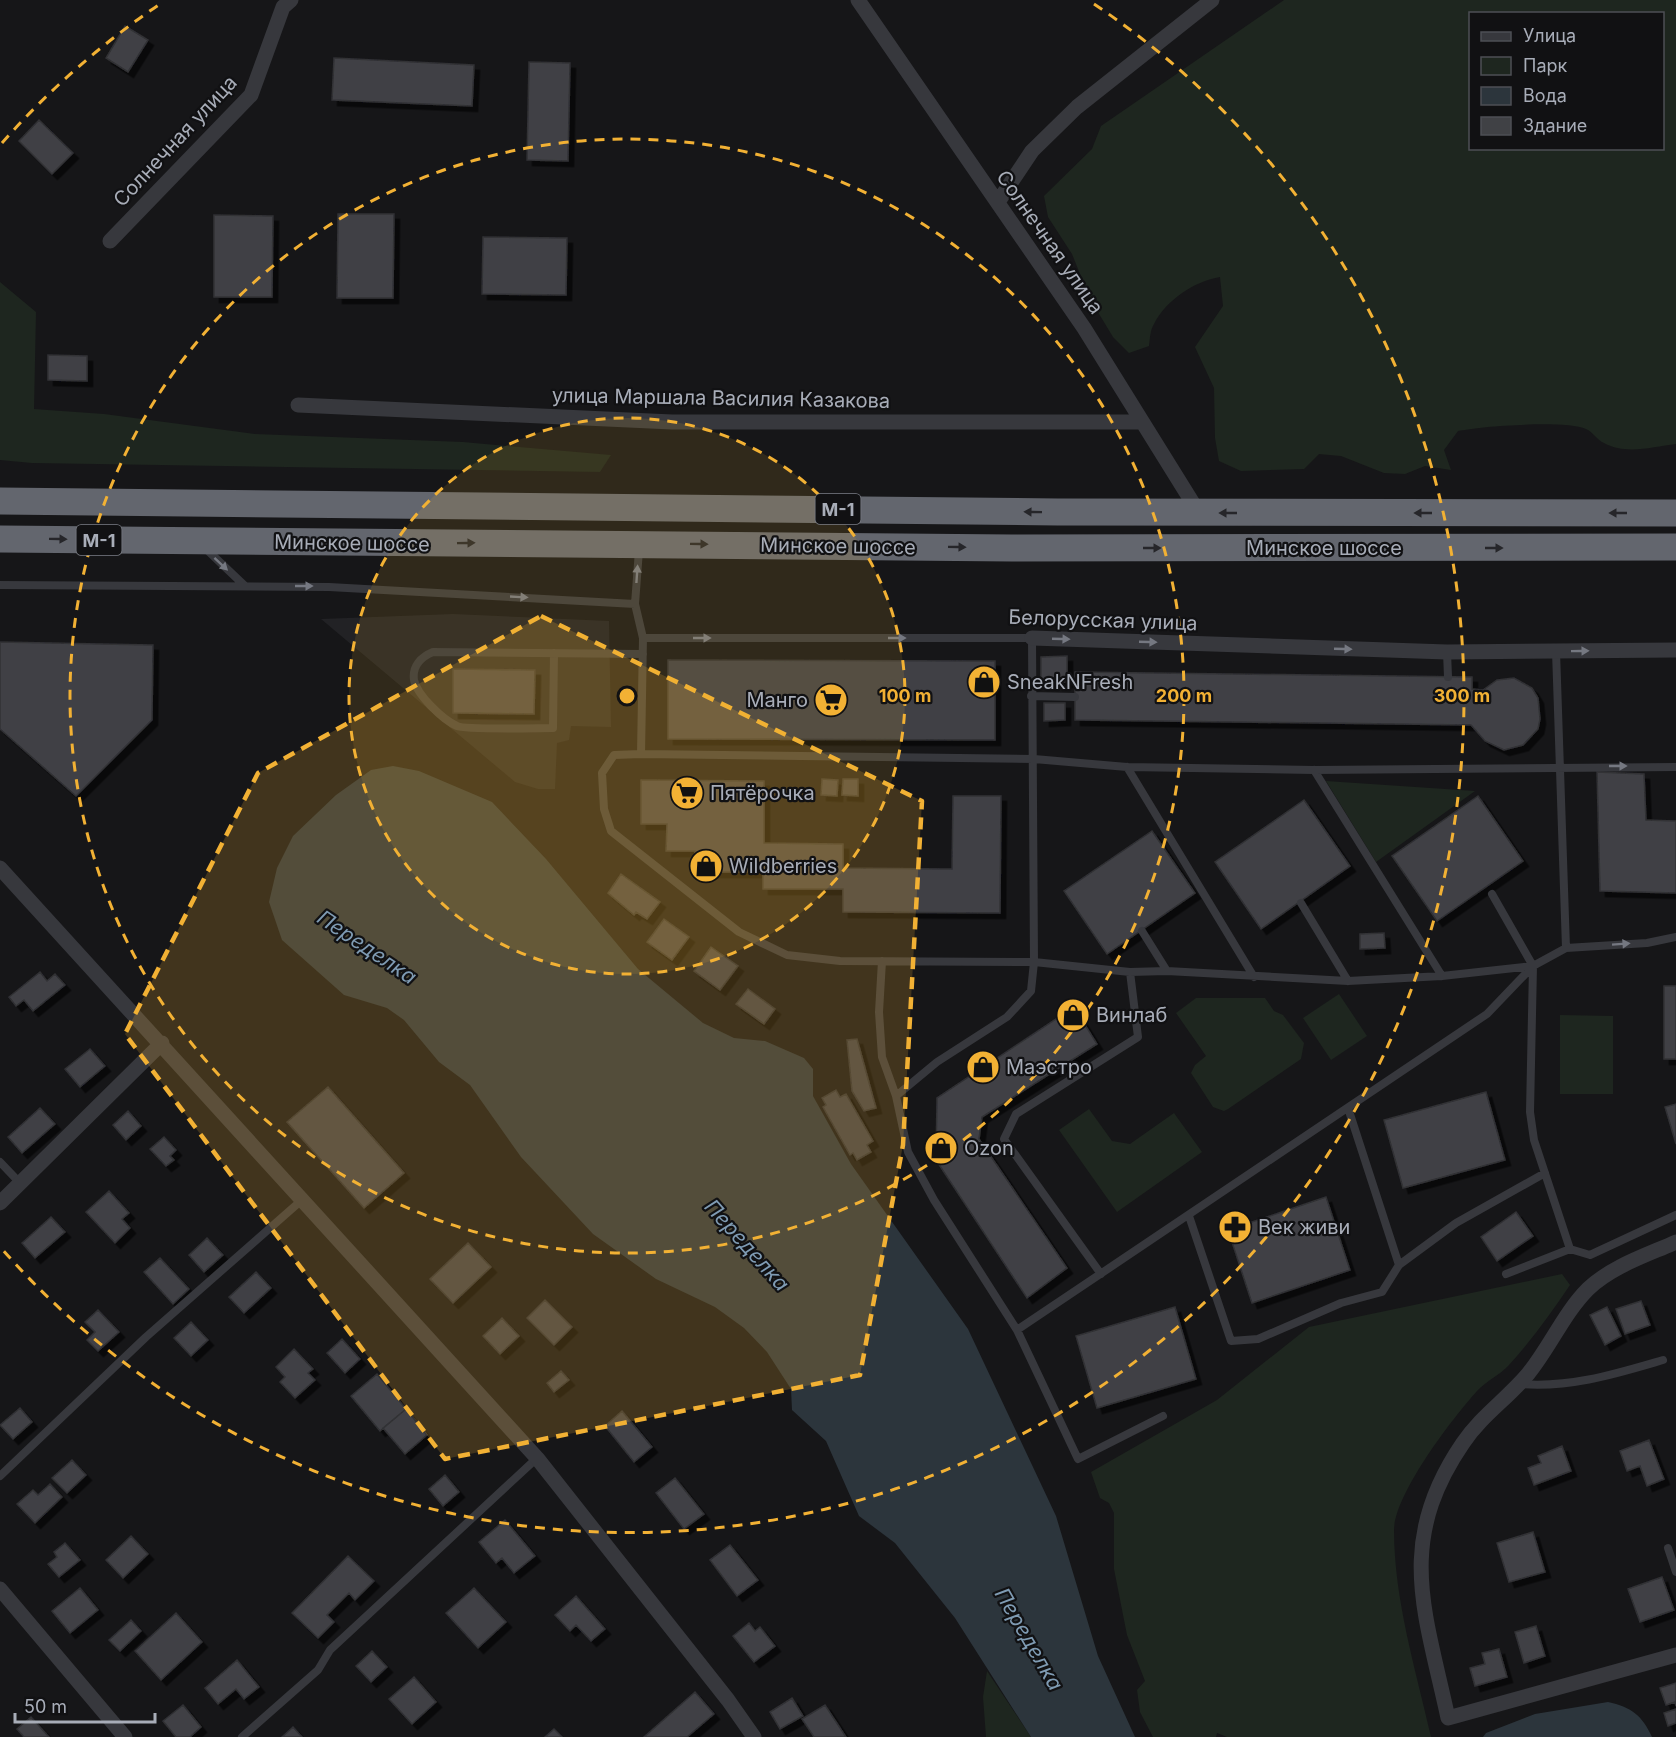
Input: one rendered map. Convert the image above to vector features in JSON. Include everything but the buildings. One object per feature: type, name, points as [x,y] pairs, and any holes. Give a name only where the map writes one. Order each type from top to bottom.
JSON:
[{"type":"highway","name":"Минское шоссе","points":[[0,501],[1199,513],[1676,513]]},
{"type":"highway","name":"Минское шоссе","points":[[0,539],[1012,548],[1676,547]]},
{"type":"street","name":"Солнечная улица","points":[[110,241],[251,95],[283,7],[291,0]]},
{"type":"street","name":"Солнечная улица","points":[[858,0],[1084,328],[1199,513]]},
{"type":"street","points":[[998,202],[1032,151],[1077,107],[1212,0]]},
{"type":"street","name":"улица Маршала Василия Казакова","points":[[298,405],[672,422],[1142,422]]},
{"type":"street","name":"Белорусская улица","points":[[1032,638],[1447,652],[1676,650]]},
{"type":"street","points":[[0,868],[162,1043],[537,1458],[728,1700],[754,1737]]},
{"type":"street","points":[[0,1203],[162,1043]]},
{"type":"street","points":[[1676,1242],[1604,1276],[1588,1289],[1519,1383],[1486,1414],[1463,1443],[1427,1512],[1420,1551],[1421,1596],[1448,1718],[1676,1655]]},
{"type":"street","points":[[0,1588],[125,1737]]},
{"type":"lane","points":[[198,541],[245,586]]},
{"type":"lane","points":[[640,543],[636,604],[643,638],[641,754]]},
{"type":"lane","points":[[0,585],[329,586],[636,604]]},
{"type":"lane","name":"Белорусская улица","points":[[643,638],[1032,638]]},
{"type":"lane","points":[[896,1096],[937,1062],[1006,1017],[1031,991],[1034,962],[1032,638]]},
{"type":"lane","points":[[1556,651],[1566,948]]},
{"type":"lane","points":[[554,654],[553,728],[458,727],[423,698],[414,681],[416,666],[421,658],[433,652],[643,654]]},
{"type":"lane","points":[[1447,652],[1448,677]]},
{"type":"lane","points":[[1031,696],[1075,698]]},
{"type":"lane","points":[[1533,966],[1442,976],[1348,981],[1167,971],[1130,972],[1034,962],[840,961],[787,955],[739,932],[611,831],[604,809],[602,773],[614,755],[641,754],[1034,759],[1127,767],[1314,770],[1560,766],[1676,767]]},
{"type":"lane","points":[[1127,767],[1254,977]]},
{"type":"lane","points":[[1314,770],[1442,976]]},
{"type":"lane","points":[[1492,894],[1533,966],[1530,1112],[1534,1140],[1570,1250]]},
{"type":"lane","points":[[1300,903],[1348,981]]},
{"type":"lane","points":[[1142,931],[1167,971]]},
{"type":"lane","points":[[1017,1330],[1487,1014],[1533,966],[1566,948],[1647,943],[1676,937]]},
{"type":"lane","points":[[882,961],[879,1012],[882,1057],[896,1096],[908,1152],[934,1200],[1017,1330],[1078,1459],[1164,1416]]},
{"type":"lane","points":[[1101,1274],[1004,1138],[1016,1114],[1138,1037],[1130,972]]},
{"type":"lane","points":[[1348,1108],[1399,1265]]},
{"type":"lane","points":[[0,1162],[20,1184]]},
{"type":"lane","points":[[1189,1216],[1231,1341],[1258,1339],[1331,1307],[1382,1292],[1399,1265],[1456,1223],[1545,1173]]},
{"type":"lane","points":[[0,1476],[146,1337],[303,1199]]},
{"type":"lane","points":[[1506,1274],[1570,1250],[1590,1255],[1676,1215]]},
{"type":"lane","points":[[1519,1383],[1548,1386],[1587,1382],[1663,1360]]},
{"type":"lane","points":[[242,1737],[318,1670],[330,1650],[537,1458]]},
{"type":"lane","points":[[1668,1548],[1676,1572]]},
{"type":"highlighted area","points":[[541,616],[922,801],[903,1145],[860,1375],[445,1459],[125,1034],[258,773]]},
{"type":"shaded area","points":[[453,614],[609,621],[611,727],[571,726],[569,740],[557,743],[555,789],[538,789],[515,782],[321,619]]},
{"type":"green space","points":[[1284,0],[1676,0],[1676,444],[1621,449],[1604,443],[1588,430],[1576,426],[1523,425],[1458,431],[1444,450],[1451,470],[1425,466],[1405,474],[1384,473],[1341,456],[1319,454],[1304,469],[1241,471],[1219,461],[1215,438],[1214,388],[1195,347],[1223,306],[1220,277],[1191,287],[1166,307],[1153,326],[1149,346],[1129,353],[1113,337],[1090,299],[1072,254],[1048,217],[1044,196],[1092,149],[1101,126]]},
{"type":"green space","points":[[0,282],[36,312],[34,409],[104,414],[255,434],[463,442],[611,455],[600,472],[32,463],[0,460]]},
{"type":"green space","points":[[1326,781],[1475,791],[1376,862]]},
{"type":"green space","points":[[1339,994],[1367,1036],[1331,1060],[1303,1018]]},
{"type":"green space","points":[[1196,998],[1265,998],[1274,1011],[1283,1015],[1304,1043],[1301,1059],[1228,1109],[1224,1111],[1213,1107],[1191,1073],[1195,1065],[1206,1056],[1176,1013]]},
{"type":"green space","points":[[1560,1015],[1613,1016],[1613,1094],[1560,1094]]},
{"type":"green space","points":[[1089,1109],[1112,1141],[1130,1144],[1174,1113],[1202,1152],[1117,1212],[1059,1130]]},
{"type":"green space","points":[[1562,1274],[1570,1285],[1517,1356],[1505,1369],[1477,1391],[1454,1419],[1414,1477],[1397,1515],[1394,1530],[1395,1556],[1402,1609],[1431,1737],[1227,1737],[1217,1733],[1216,1737],[1153,1737],[1140,1712],[1137,1690],[1145,1681],[1127,1635],[1114,1569],[1114,1513],[1109,1503],[1100,1498],[1091,1472],[1217,1400],[1309,1327]]},
{"type":"green space","points":[[987,1671],[1031,1737],[986,1737],[983,1697]]},
{"type":"water","name":"Переделка","points":[[393,766],[419,771],[492,802],[546,859],[638,969],[703,1023],[734,1038],[765,1041],[804,1058],[813,1069],[813,1096],[851,1164],[968,1329],[1056,1516],[1098,1656],[1135,1737],[1031,1737],[955,1618],[895,1543],[859,1516],[826,1441],[792,1410],[791,1389],[767,1352],[744,1328],[715,1307],[656,1279],[593,1234],[521,1157],[470,1085],[439,1062],[404,1020],[387,1008],[344,995],[282,940],[269,902],[277,868],[293,836],[336,795],[371,770]]},
{"type":"water","points":[[1608,1702],[1623,1706],[1635,1713],[1652,1737],[1483,1737],[1486,1733],[1535,1714]]},
{"type":"place","name":"SneakNFresh","points":[[984,682]]},
{"type":"place","name":"Манго","points":[[831,700]]},
{"type":"place","name":"Пятёрочка","points":[[687,793]]},
{"type":"place","name":"Wildberries","points":[[706,866]]},
{"type":"place","name":"Винлаб","points":[[1073,1015]]},
{"type":"place","name":"Маэстро","points":[[983,1067]]},
{"type":"place","name":"Ozon","points":[[941,1148]]},
{"type":"place","name":"Век живи","points":[[1235,1227]]}]
